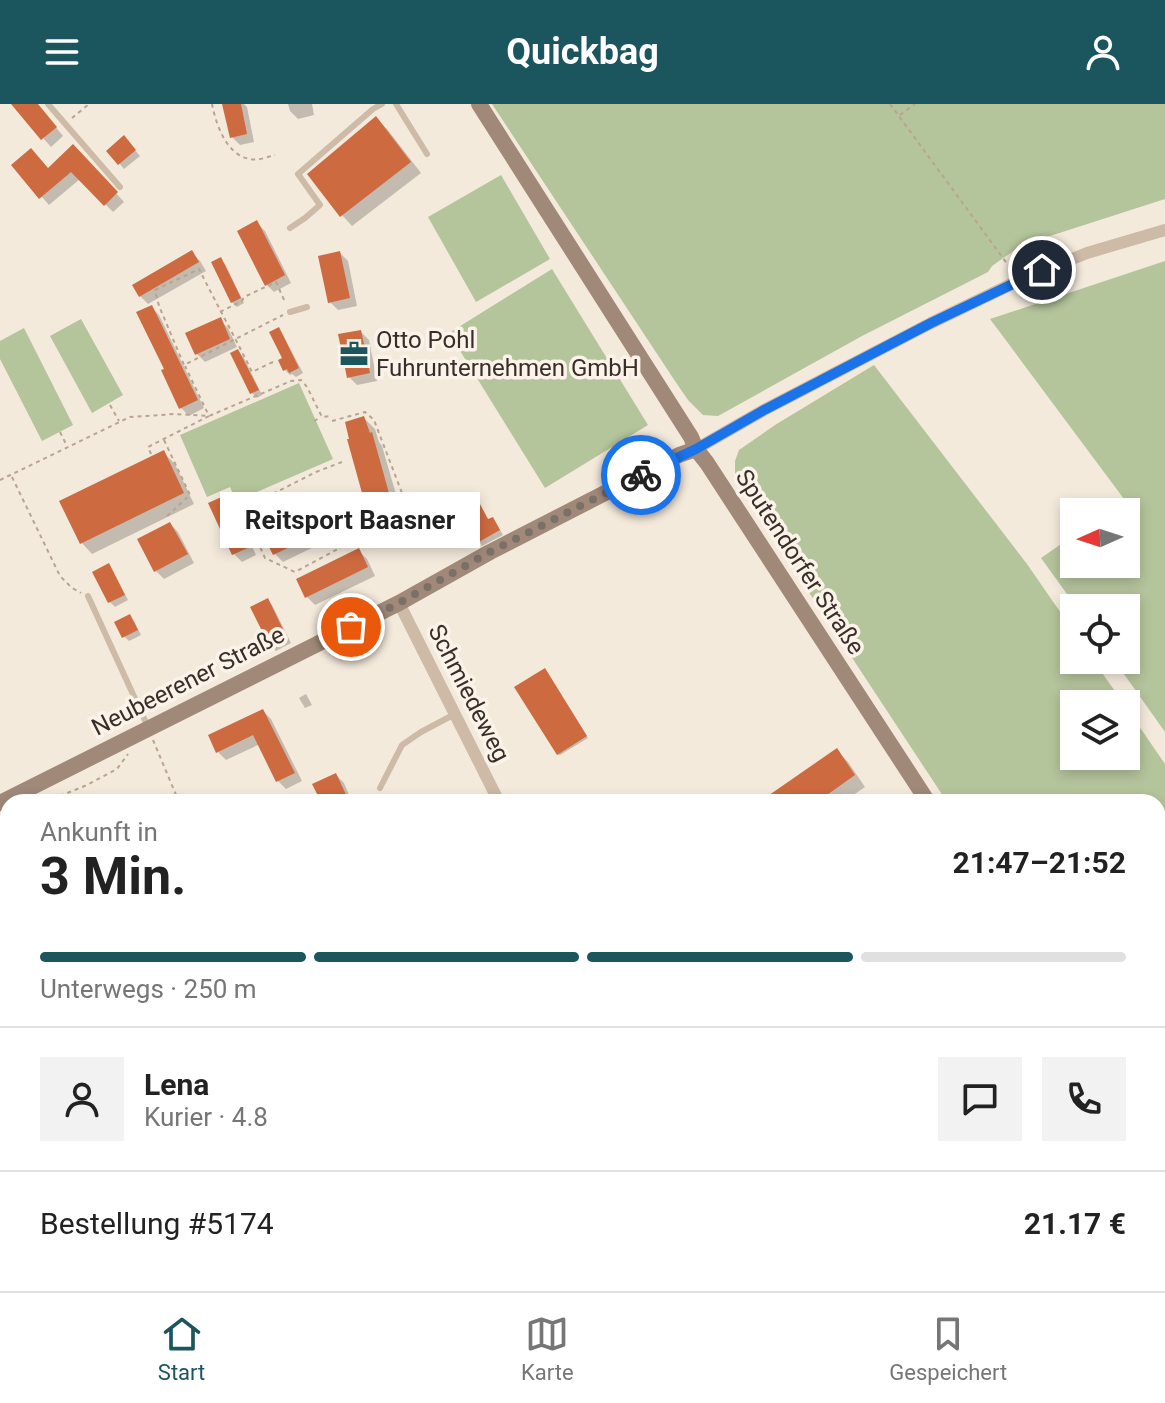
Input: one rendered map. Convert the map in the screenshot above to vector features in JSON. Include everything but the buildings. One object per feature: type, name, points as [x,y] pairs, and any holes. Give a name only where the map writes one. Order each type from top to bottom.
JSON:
[{"type":"main road","name":"Sputendorfer Straße","points":[[479,104],[683,423],[696,449],[923,794]]},
{"type":"main road","name":"Neubeerener Straße","points":[[18,794],[399,603],[490,552],[696,449]]},
{"type":"street","points":[[696,449],[777,403],[1018,281],[1087,253],[1165,230]]},
{"type":"street","name":"Schmiedeweg","points":[[399,603],[495,794]]},
{"type":"lane","points":[[48,104],[120,187]]},
{"type":"lane","points":[[290,228],[320,205],[298,174],[382,104]]},
{"type":"lane","points":[[396,104],[427,154]]},
{"type":"lane","points":[[290,312],[307,307]]},
{"type":"lane","points":[[88,596],[148,728]]},
{"type":"lane","points":[[380,788],[402,745],[455,714]]},
{"type":"path","points":[[65,123],[89,104]]},
{"type":"path","points":[[212,104],[222,135],[240,155],[253,160],[275,155]]},
{"type":"path","points":[[890,104],[1018,281]]},
{"type":"path","points":[[899,116],[915,104]]},
{"type":"path","points":[[209,416],[184,365],[155,290],[199,269],[252,372],[273,362]]},
{"type":"path","points":[[184,365],[290,312],[276,282],[220,312]]},
{"type":"path","points":[[151,454],[148,447],[209,416],[291,381],[301,380],[322,417]]},
{"type":"path","points":[[110,405],[119,422]]},
{"type":"path","points":[[332,421],[365,412],[374,420],[402,493],[399,508],[386,519],[362,529]]},
{"type":"path","points":[[0,480],[130,417],[209,416]]},
{"type":"path","points":[[314,421],[331,416]]},
{"type":"path","points":[[60,432],[68,447]]},
{"type":"path","points":[[164,439],[190,495],[167,516]]},
{"type":"path","points":[[342,462],[243,509],[265,558],[295,572],[364,535]]},
{"type":"path","points":[[11,476],[60,576],[72,588],[88,596]]},
{"type":"path","points":[[148,728],[176,794]]},
{"type":"path","points":[[65,794],[117,769],[124,760]]},
{"type":"green space","points":[[492,104],[1165,104],[1165,199],[1022,245],[988,272],[862,336],[718,416],[703,415],[675,381]]},
{"type":"green space","points":[[501,175],[550,259],[476,302],[428,217]]},
{"type":"green space","points":[[1165,261],[1165,732],[1140,697],[1140,690],[1135,690],[1124,674],[1140,674],[1140,594],[1067,594],[1041,558],[1060,545],[1060,578],[1140,578],[1140,498],[1123,498],[990,319]]},
{"type":"green space","points":[[552,269],[648,425],[545,488],[449,333]]},
{"type":"green space","points":[[81,319],[123,395],[92,413],[50,336]]},
{"type":"green space","points":[[24,328],[73,425],[42,441],[0,359],[0,341]]},
{"type":"green space","points":[[874,365],[1060,612],[1060,674],[1103,674],[1114,690],[1060,690],[1060,770],[1140,770],[1140,727],[1165,764],[1165,794],[942,794],[735,480],[735,461],[739,450]]},
{"type":"green space","points":[[299,383],[333,459],[236,501],[230,487],[207,497],[180,435]]},
{"type":"way so far","points":[[351,627],[641,475]]},
{"type":"place","name":"Otto Pohl Fuhrunternehmen GmbH","points":[[354,354]]},
{"type":"place","name":"Reitsport Baasner","points":[[351,627]]},
{"type":"route","points":[[641,475],[696,449],[931,323],[1042,270]]}]
